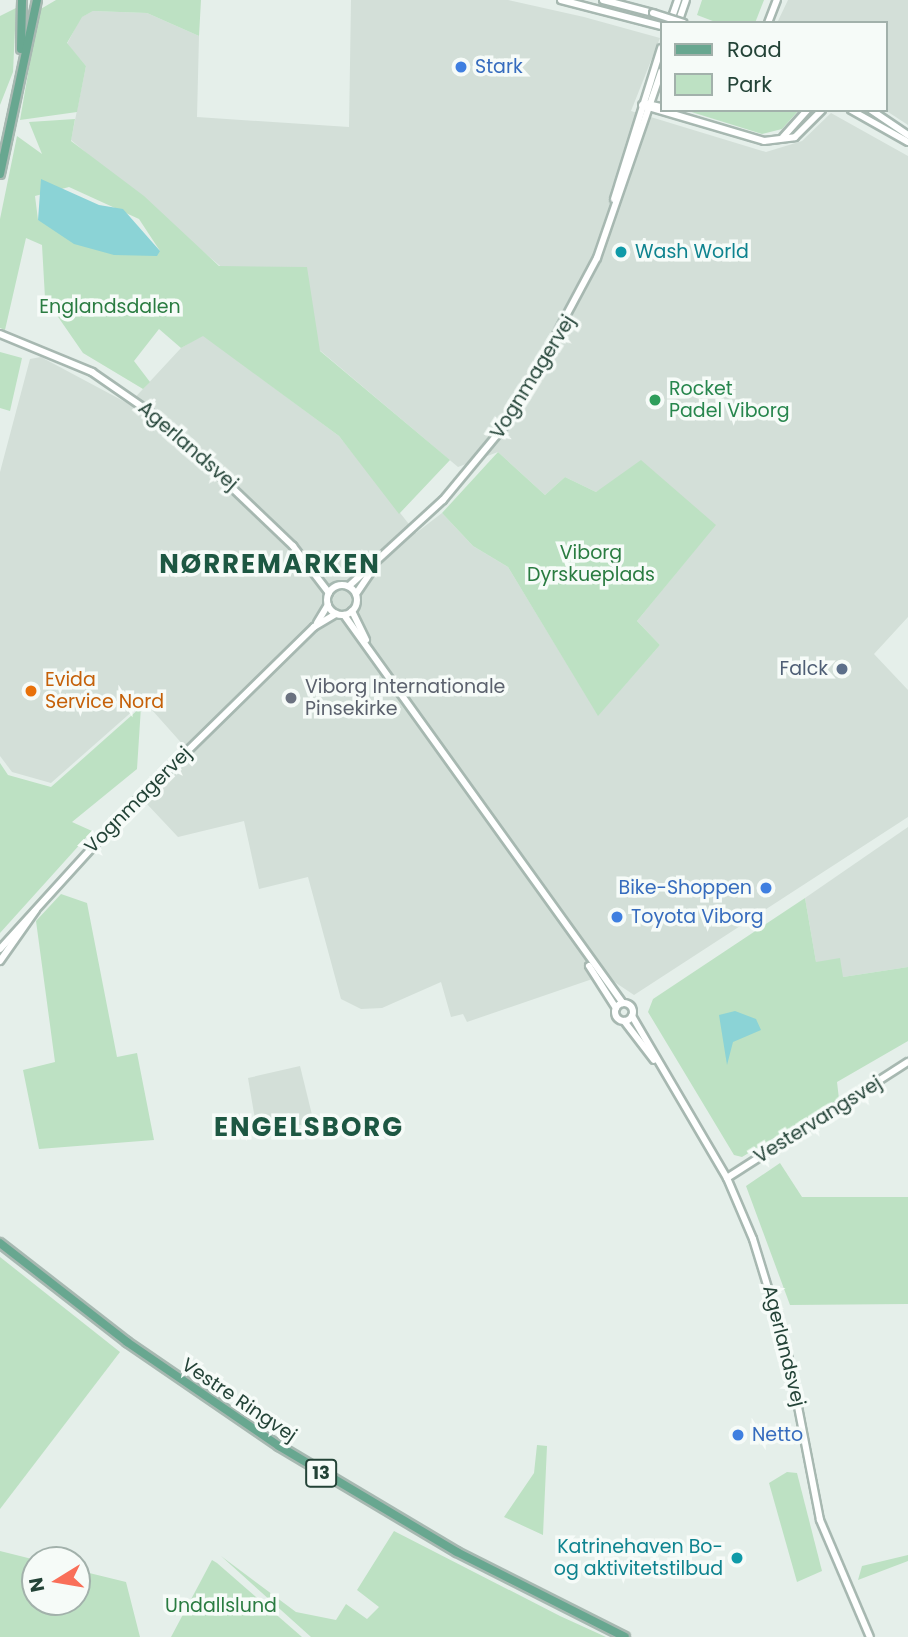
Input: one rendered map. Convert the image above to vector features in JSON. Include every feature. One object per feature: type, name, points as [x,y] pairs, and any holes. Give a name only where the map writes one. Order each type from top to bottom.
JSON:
[{"type":"main road","points":[[19,90],[22,0]]},
{"type":"main road","points":[[29,0],[31,17]]},
{"type":"main road","points":[[0,174],[19,90],[31,17],[37,0]]},
{"type":"main road","name":"Vestre Ringvej","points":[[0,1245],[203,1396],[348,1490],[625,1637]]},
{"type":"street","points":[[561,0],[660,26]]},
{"type":"street","points":[[603,0],[675,21]]},
{"type":"street","points":[[671,21],[678,0]]},
{"type":"street","points":[[681,21],[686,0]]},
{"type":"street","points":[[769,21],[777,0]]},
{"type":"street","name":"Vognmagervej","points":[[608,225],[660,51]]},
{"type":"street","name":"Vognmagervej","points":[[349,586],[371,571],[443,500],[512,417],[575,309],[608,225],[660,75]]},
{"type":"street","points":[[642,105],[660,111]]},
{"type":"street","points":[[649,107],[660,107]]},
{"type":"street","points":[[664,112],[757,141],[801,134],[820,112]]},
{"type":"street","points":[[671,112],[678,117]]},
{"type":"street","points":[[780,139],[805,112]]},
{"type":"street","points":[[855,112],[908,142]]},
{"type":"street","points":[[874,112],[908,135]]},
{"type":"street","name":"Agerlandsvej","points":[[0,334],[92,372],[151,411],[316,571],[336,586]]},
{"type":"street","name":"Agerlandsvej","points":[[316,571],[329,593]]},
{"type":"street","name":"Vognmagervej","points":[[356,594],[371,571]]},
{"type":"street","points":[[368,645],[352,611],[356,594],[349,586],[336,586],[329,593],[328,605],[340,614],[368,645],[583,955],[616,1008],[624,1003],[583,955]]},
{"type":"street","name":"Vognmagervej","points":[[0,949],[53,885],[314,627],[328,605]]},
{"type":"street","points":[[340,614],[352,611]]},
{"type":"street","name":"Vognmagervej","points":[[314,627],[340,614]]},
{"type":"street","name":"Vognmagervej","points":[[0,961],[53,885]]},
{"type":"street","name":"Agerlandsvej","points":[[624,1003],[727,1178],[784,1338],[820,1520],[870,1637]]},
{"type":"street","name":"Agerlandsvej","points":[[616,1008],[662,1069]]},
{"type":"street","points":[[624,1021],[632,1016]]},
{"type":"street","name":"Vestervangsvej","points":[[727,1178],[908,1062]]},
{"type":"shaded area","points":[[351,0],[508,0],[660,38],[631,111],[766,152],[802,141],[831,113],[908,156],[908,617],[874,654],[908,690],[908,817],[634,995],[604,975],[467,1022],[463,1014],[451,1017],[441,982],[382,1008],[361,1009],[341,999],[308,877],[259,889],[244,821],[178,837],[146,803],[193,756],[144,701],[51,783],[12,772],[0,756],[0,472],[30,359],[41,357],[129,404],[181,348],[203,335],[339,436],[416,533],[442,513],[473,546],[508,567],[598,715],[660,645],[637,621],[715,525],[625,477],[596,492],[565,477],[545,495],[498,452],[458,467],[71,140],[86,66],[67,44],[81,17],[93,11],[147,13],[199,36],[197,117],[349,127]]},
{"type":"shaded area","points":[[788,0],[908,0],[908,125],[887,111],[887,21],[778,21]]},
{"type":"shaded area","points":[[908,827],[908,967],[843,977],[816,962],[805,898]]},
{"type":"shaded area","points":[[300,1066],[314,1123],[257,1131],[248,1078]]},
{"type":"green space","points":[[56,0],[201,0],[199,36],[147,13],[93,11],[82,17],[67,43],[86,66],[77,112],[20,120],[39,10]]},
{"type":"green space","points":[[702,0],[764,0],[756,21],[713,21],[697,15]]},
{"type":"green space","points":[[16,8],[13,72],[0,105],[0,16]]},
{"type":"green space","points":[[691,112],[797,112],[782,129],[762,134]]},
{"type":"green space","name":"Englandsdalen","points":[[75,119],[71,141],[144,196],[219,266],[307,267],[320,351],[450,460],[399,514],[339,436],[203,336],[181,348],[159,329],[134,361],[150,382],[143,389],[83,353],[45,298],[42,245],[26,238],[5,330],[0,328],[0,219],[17,136],[42,154],[29,122]],"holes":[[[69,187],[139,219],[160,251],[38,220],[35,196]]]},
{"type":"green space","points":[[0,352],[22,358],[10,411],[0,408]]},
{"type":"green space","name":"Viborg Dyrskueplads","points":[[498,452],[545,495],[565,477],[596,492],[641,460],[716,525],[637,621],[660,645],[598,716],[508,567],[473,546],[442,513]]},
{"type":"green space","points":[[141,707],[137,769],[72,822],[92,831],[0,933],[0,763],[8,775],[51,787]]},
{"type":"green space","points":[[61,894],[87,903],[117,1057],[137,1053],[154,1140],[39,1149],[23,1070],[55,1062],[36,921]]},
{"type":"green space","points":[[805,898],[816,962],[840,958],[843,977],[908,967],[908,1041],[837,1082],[839,1099],[742,1157],[734,1155],[648,1012],[653,999]]},
{"type":"green space","points":[[780,1163],[802,1197],[908,1197],[908,1304],[790,1305],[746,1186]]},
{"type":"green space","points":[[0,1257],[120,1352],[0,1509]]},
{"type":"green space","points":[[537,1445],[547,1446],[543,1535],[504,1517],[534,1473]]},
{"type":"green space","points":[[787,1472],[797,1473],[822,1571],[797,1582],[769,1483]]},
{"type":"green space","points":[[394,1531],[606,1637],[311,1637],[221,1556],[296,1612],[336,1620],[346,1604],[367,1619],[379,1607],[357,1590]]},
{"type":"green space","points":[[0,1551],[21,1556],[21,1616],[91,1616],[91,1573],[126,1582],[140,1637],[0,1637]]},
{"type":"green space","points":[[908,1555],[908,1561],[858,1580],[862,1566]]},
{"type":"green space","name":"Undallslund","points":[[212,1560],[217,1563],[302,1637],[171,1637]]},
{"type":"water","points":[[41,179],[99,205],[123,209],[160,251],[157,256],[114,255],[74,244],[38,220]]},
{"type":"water","points":[[735,1011],[756,1019],[761,1030],[733,1042],[727,1065],[719,1015]]},
{"type":"place","name":"Stark","points":[[461,67]]},
{"type":"place","name":"Wash World","points":[[621,252]]},
{"type":"place","name":"Rocket Padel Viborg","points":[[655,400]]},
{"type":"place","name":"Falck","points":[[842,669]]},
{"type":"place","name":"Evida Service Nord","points":[[31,691]]},
{"type":"place","name":"Viborg Internationale Pinsekirke","points":[[291,698]]},
{"type":"place","name":"Bike-Shoppen","points":[[766,888]]},
{"type":"place","name":"Toyota Viborg","points":[[617,917]]},
{"type":"place","name":"Netto","points":[[738,1435]]},
{"type":"place","name":"Katrinehaven Bo- og aktivitetstilbud","points":[[737,1558]]},
{"type":"district","name":"NØRREMARKEN","points":[[270,565]]},
{"type":"district","name":"ENGELSBORG","points":[[309,1128]]}]
